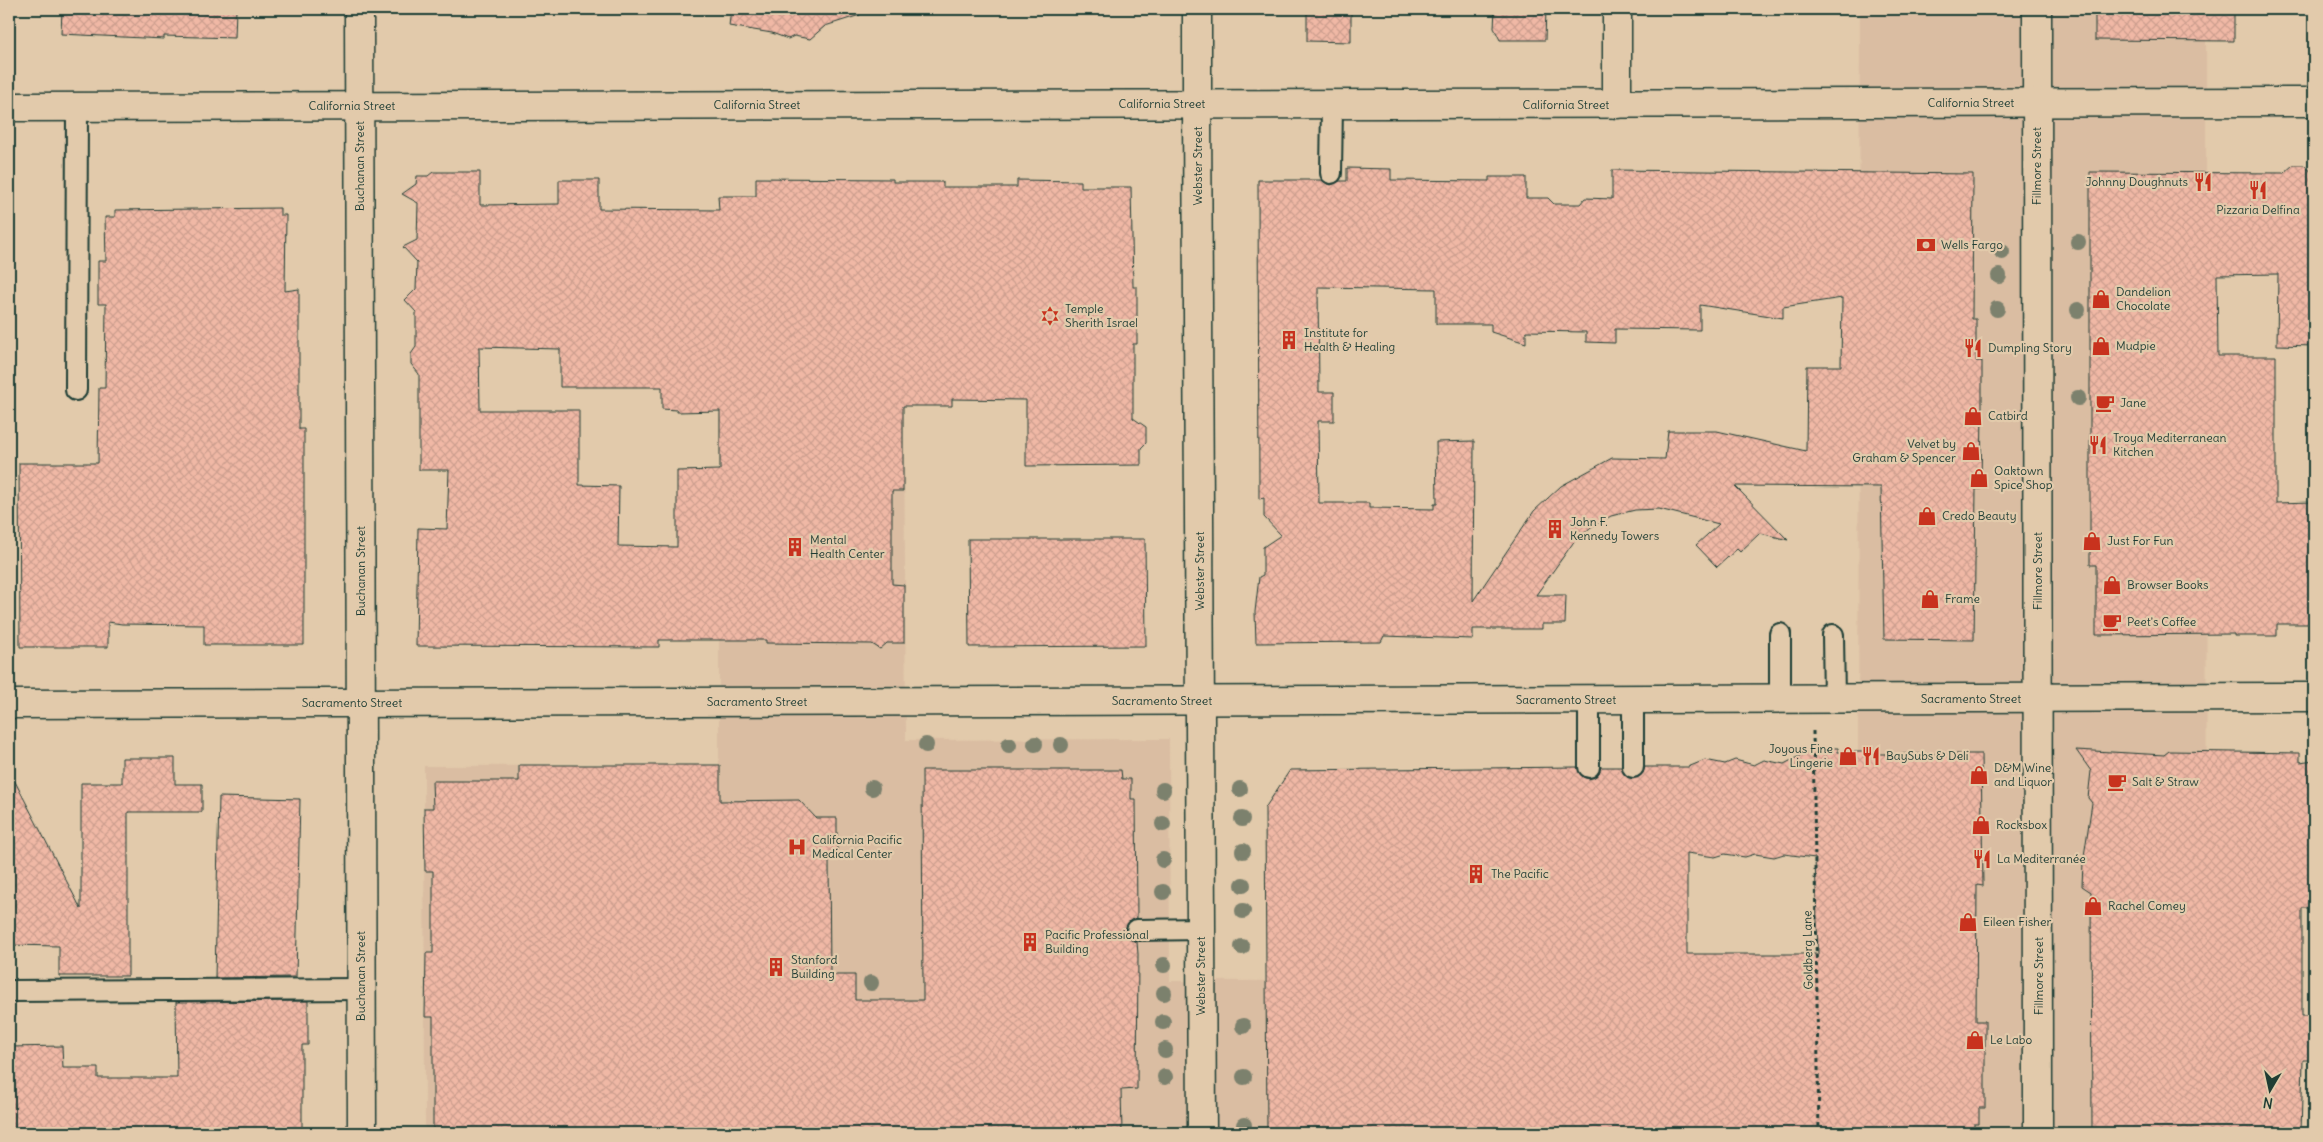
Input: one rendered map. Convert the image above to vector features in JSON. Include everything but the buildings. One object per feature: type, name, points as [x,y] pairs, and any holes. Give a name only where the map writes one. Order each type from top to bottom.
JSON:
[{"type":"street","name":"Buchanan Street","points":[[359,9],[362,1133]]},
{"type":"street","name":"Webster Street","points":[[1197,9],[1202,1133]]},
{"type":"street","points":[[1617,104],[1618,9]]},
{"type":"street","name":"Fillmore Street","points":[[2037,9],[2038,1133]]},
{"type":"street","name":"California Street","points":[[9,107],[2314,102]]},
{"type":"street","name":"Sacramento Street","points":[[9,704],[1834,700],[2314,697]]},
{"type":"lane","points":[[1331,173],[1332,105]]},
{"type":"lane","points":[[76,390],[77,106]]},
{"type":"lane","points":[[1780,634],[1780,699]]},
{"type":"lane","points":[[1833,635],[1834,700]]},
{"type":"lane","points":[[1589,700],[1589,767]]},
{"type":"lane","points":[[1633,700],[1633,767]]},
{"type":"lane","points":[[1137,930],[1201,929]]},
{"type":"lane","points":[[9,991],[361,989]]},
{"type":"path","name":"Goldberg Lane","points":[[1814,767],[1819,1133]]},
{"type":"shaded area","points":[[1860,9],[2206,9],[2207,1133],[1857,1133]]},
{"type":"shaded area","name":"California Pacific Medical Center","points":[[904,413],[906,740],[1169,739],[1170,981],[1726,980],[1727,1133],[425,1133],[424,766],[719,765],[719,414]]},
{"type":"place","name":"Johnny Doughnuts","points":[[2203,182]]},
{"type":"place","name":"Pizzaria Delfina","points":[[2258,190]]},
{"type":"place","name":"Wells Fargo","points":[[1926,245]]},
{"type":"place","name":"Dandelion Chocolate","points":[[2101,299]]},
{"type":"place","name":"Temple Sherith Israel","points":[[1050,316]]},
{"type":"place","name":"Institute for Health & Healing","points":[[1289,340]]},
{"type":"place","name":"Mudpie","points":[[2101,346]]},
{"type":"place","name":"Dumpling Story","points":[[1973,348]]},
{"type":"place","name":"Jane","points":[[2105,403]]},
{"type":"place","name":"Catbird","points":[[1973,416]]},
{"type":"place","name":"Troya Mediterranean Kitchen","points":[[2098,445]]},
{"type":"place","name":"Velvet by Graham & Spencer","points":[[1971,451]]},
{"type":"place","name":"Oaktown Spice Shop","points":[[1979,478]]},
{"type":"place","name":"Credo Beauty","points":[[1927,516]]},
{"type":"place","name":"John F. Kennedy Towers","points":[[1555,529]]},
{"type":"place","name":"Just For Fun","points":[[2092,541]]},
{"type":"place","name":"Mental Health Center","points":[[795,547]]},
{"type":"place","name":"Browser Books","points":[[2112,585]]},
{"type":"place","name":"Frame","points":[[1930,599]]},
{"type":"place","name":"Peet's Coffee","points":[[2112,622]]},
{"type":"place","name":"Joyous Fine Lingerie","points":[[1848,756]]},
{"type":"place","name":"BaySubs & Deli","points":[[1871,756]]},
{"type":"place","name":"D&M Wine and Liquor","points":[[1979,775]]},
{"type":"place","name":"Salt & Straw","points":[[2117,782]]},
{"type":"place","name":"Rocksbox","points":[[1981,825]]},
{"type":"place","name":"California Pacific Medical Center","points":[[797,847]]},
{"type":"place","name":"La Mediterranée","points":[[1982,859]]},
{"type":"place","name":"The Pacific","points":[[1476,874]]},
{"type":"place","name":"Rachel Comey","points":[[2093,906]]},
{"type":"place","name":"Eileen Fisher","points":[[1968,922]]},
{"type":"place","name":"Pacific Professional Building","points":[[1030,942]]},
{"type":"place","name":"Stanford Building","points":[[776,967]]},
{"type":"place","name":"Le Labo","points":[[1975,1040]]}]
